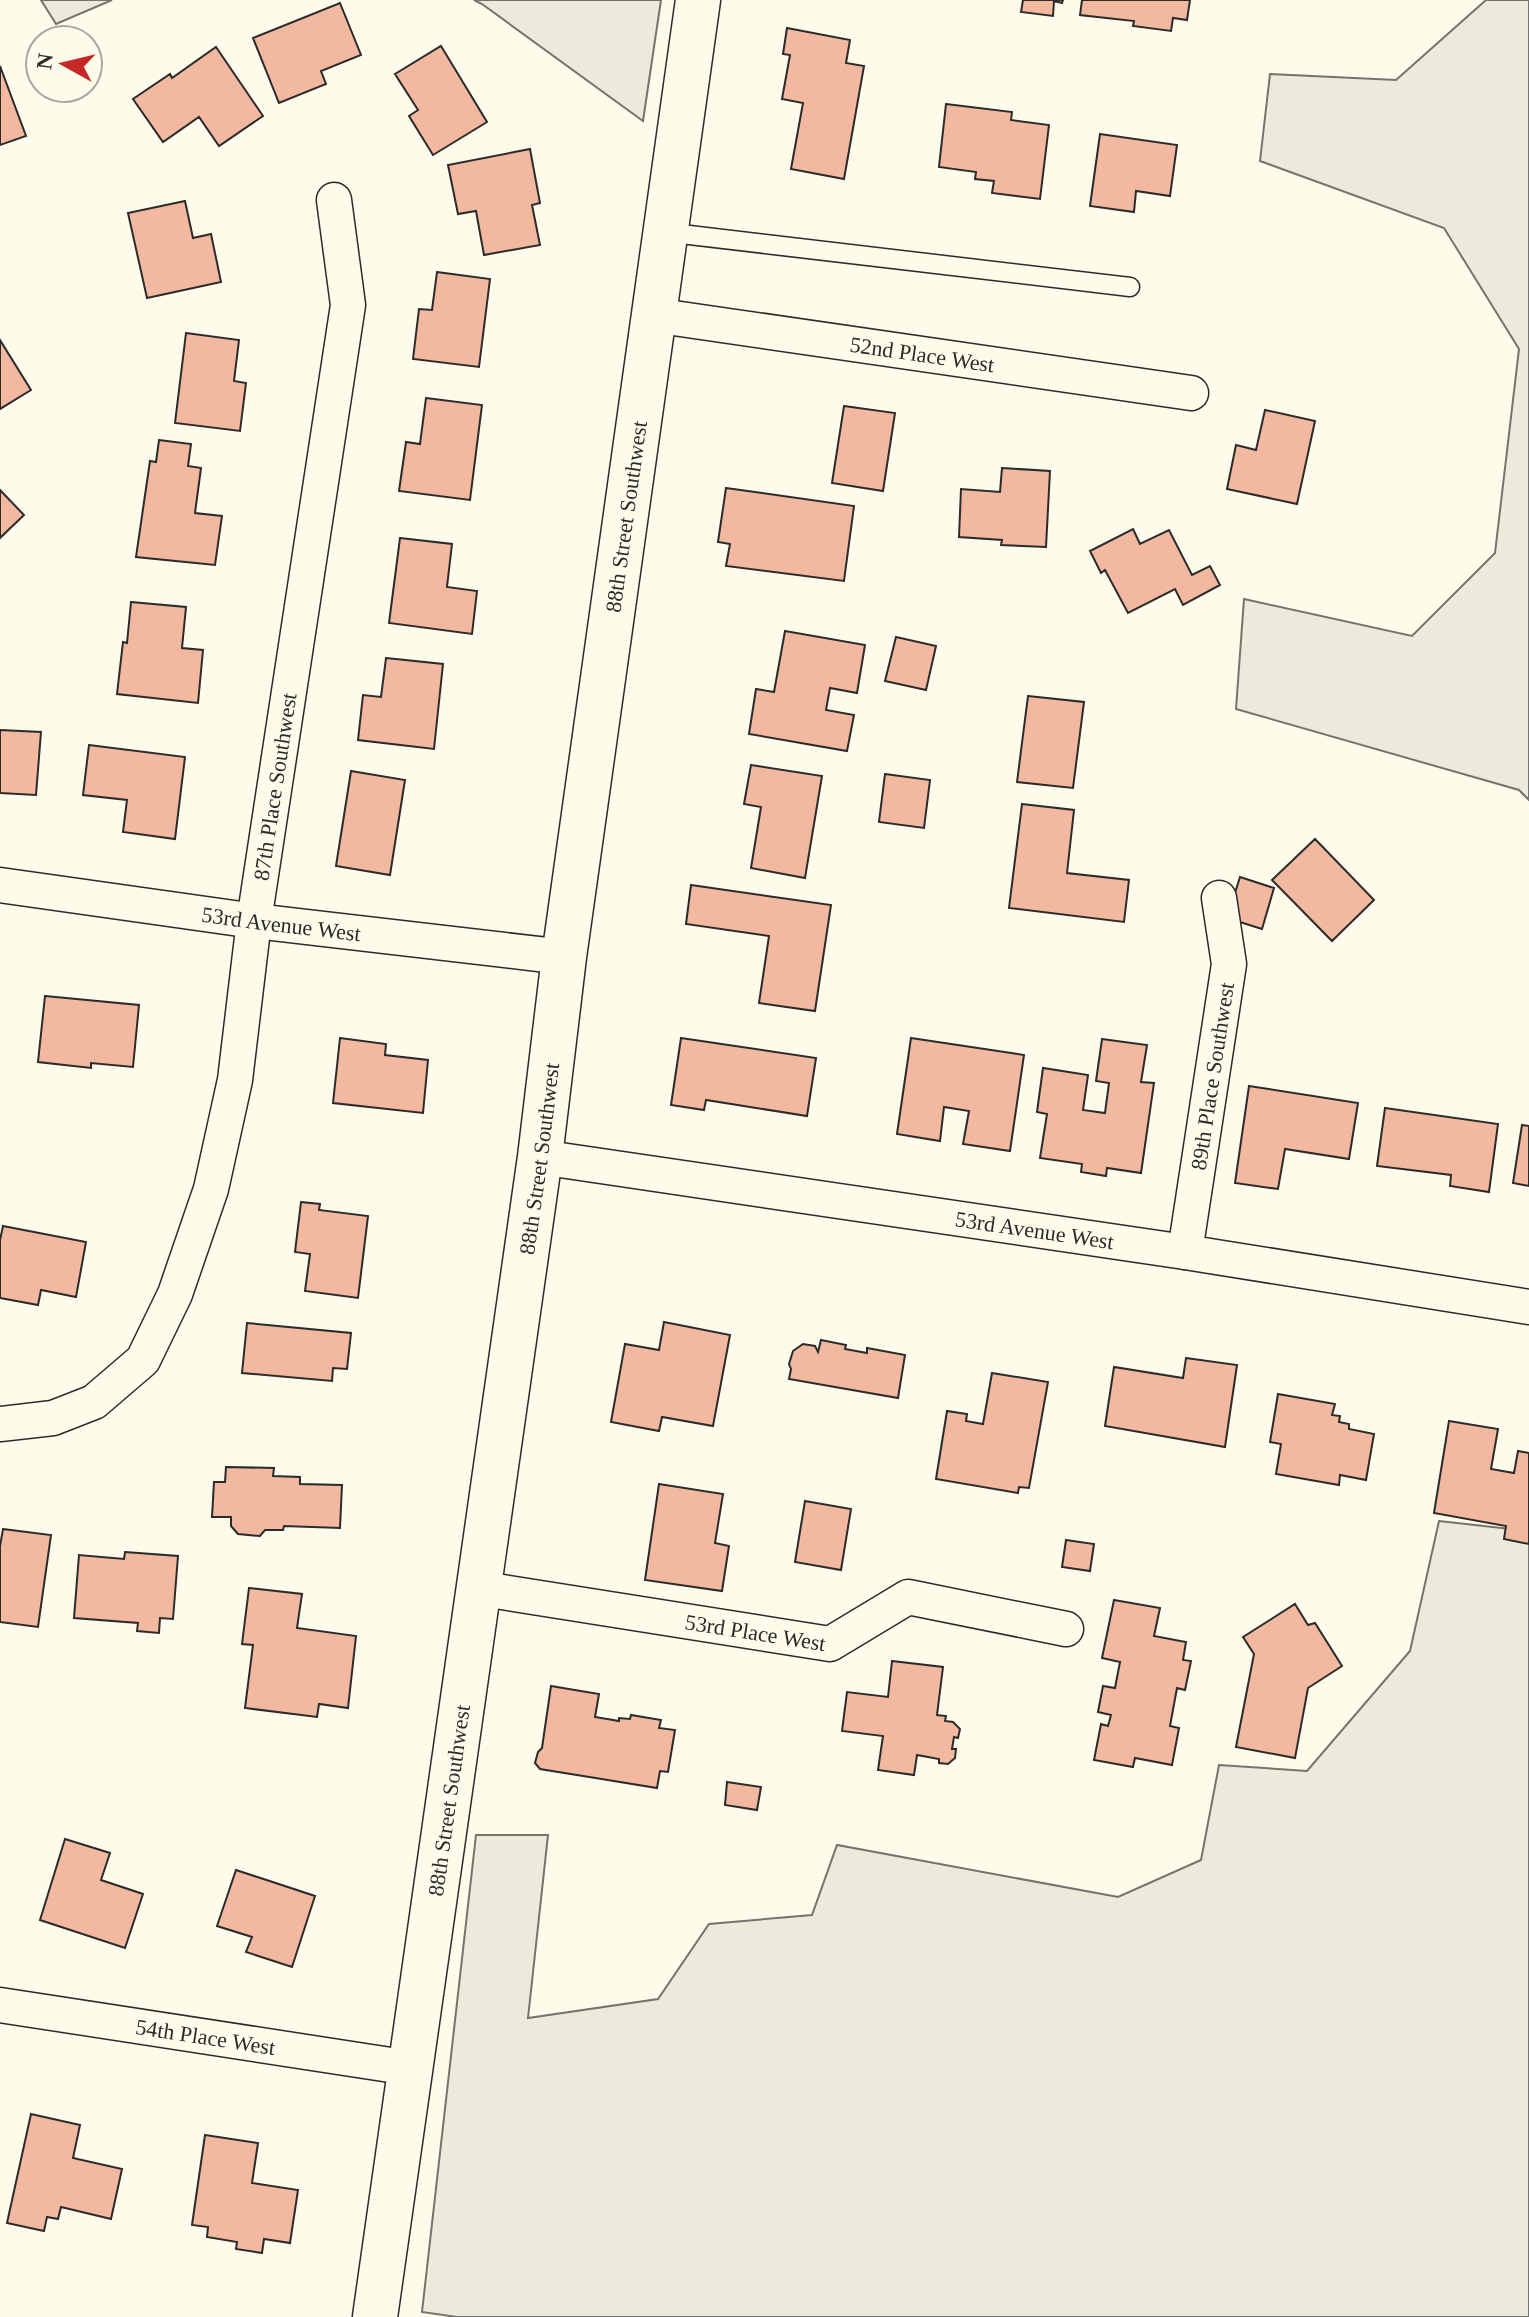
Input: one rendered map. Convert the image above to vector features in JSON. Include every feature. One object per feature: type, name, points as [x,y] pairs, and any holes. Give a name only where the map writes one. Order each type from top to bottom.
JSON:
[{"type":"street","name":"88th Street Southwest","points":[[375,2317],[540,1157],[564,957],[698,0]]},
{"type":"street","name":"87th Place Southwest","points":[[0,1424],[53,1418],[94,1402],[143,1360],[175,1294],[211,1189],[235,1080],[254,921],[348,305],[334,200]]},
{"type":"street","name":"52nd Place West","points":[[653,315],[1191,393]]},
{"type":"street","name":"53rd Avenue West","points":[[0,885],[254,921],[564,957]]},
{"type":"street","name":"89th Place Southwest","points":[[1185,1252],[1229,964],[1219,898]]},
{"type":"street","name":"53rd Avenue West","points":[[540,1157],[1185,1252],[1529,1307]]},
{"type":"street","name":"53rd Place West","points":[[477,1588],[830,1644],[908,1597],[1066,1629]]},
{"type":"street","name":"54th Place West","points":[[0,2005],[410,2068]]},
{"type":"lane","points":[[664,232],[1130,287]]},
{"type":"shaded area","points":[[41,0],[112,0],[56,24]]},
{"type":"shaded area","points":[[474,0],[661,0],[643,121],[482,4]]},
{"type":"shaded area","points":[[1486,0],[1529,0],[1529,800],[1519,790],[1236,709],[1244,599],[1412,636],[1495,553],[1519,349],[1444,228],[1260,161],[1270,74],[1396,80]]},
{"type":"shaded area","points":[[1439,1521],[1529,1531],[1529,2317],[457,2317],[422,2312],[476,1835],[548,1835],[528,2018],[658,1999],[709,1924],[812,1915],[837,1845],[1118,1897],[1201,1860],[1219,1765],[1307,1771],[1410,1651]]},
{"type":"building","points":[[1023,0],[1063,0],[1062,3],[1054,1],[1053,16],[1021,12]]},
{"type":"building","points":[[1082,0],[1190,0],[1187,20],[1173,18],[1171,31],[1133,26],[1134,21],[1080,15]]},
{"type":"building","points":[[340,3],[361,55],[321,71],[326,84],[279,103],[253,38]]},
{"type":"building","points":[[787,28],[850,40],[846,63],[864,66],[844,179],[791,169],[803,103],[782,99],[790,55],[783,54]]},
{"type":"building","points":[[441,46],[487,122],[433,155],[409,116],[418,110],[395,74]]},
{"type":"building","points":[[216,47],[263,116],[219,146],[199,117],[163,142],[133,99],[170,74],[172,78]]},
{"type":"building","points":[[0,66],[26,136],[0,145]]},
{"type":"building","points":[[946,104],[1012,112],[1011,120],[1049,125],[1040,199],[992,193],[994,181],[975,179],[976,172],[939,167]]},
{"type":"building","points":[[1100,134],[1177,145],[1170,196],[1136,191],[1134,212],[1090,206]]},
{"type":"building","points":[[530,149],[540,203],[532,205],[540,245],[484,255],[476,211],[458,214],[448,165]]},
{"type":"building","points":[[185,201],[193,238],[211,234],[221,282],[147,298],[128,213]]},
{"type":"building","points":[[437,272],[490,279],[479,367],[413,359],[419,309],[432,310]]},
{"type":"building","points":[[186,333],[239,340],[234,381],[246,383],[240,431],[175,423]]},
{"type":"building","points":[[0,340],[31,390],[0,409]]},
{"type":"building","points":[[426,398],[482,405],[470,500],[399,491],[406,442],[420,444]]},
{"type":"building","points":[[844,406],[895,413],[883,491],[832,483]]},
{"type":"building","points":[[1265,410],[1315,421],[1297,504],[1227,489],[1236,445],[1256,450]]},
{"type":"building","points":[[159,440],[191,444],[188,466],[201,468],[195,513],[222,516],[215,565],[136,557],[150,461],[156,462]]},
{"type":"building","points":[[1002,468],[1050,471],[1046,547],[1001,545],[1002,540],[959,537],[961,489],[1000,492]]},
{"type":"building","points":[[726,488],[854,506],[844,581],[726,566],[730,544],[718,542]]},
{"type":"building","points":[[0,490],[24,515],[0,538]]},
{"type":"building","points":[[1133,529],[1140,544],[1169,530],[1192,575],[1210,566],[1220,585],[1183,605],[1175,589],[1128,613],[1105,570],[1101,573],[1090,551]]},
{"type":"building","points":[[400,538],[452,544],[447,587],[477,591],[472,634],[389,623]]},
{"type":"building","points":[[131,602],[186,607],[182,648],[203,650],[198,703],[117,694]]},
{"type":"building","points":[[785,631],[865,645],[857,693],[830,688],[826,710],[854,715],[847,751],[749,734],[756,689],[774,692]]},
{"type":"building","points":[[896,637],[936,646],[926,690],[885,681]]},
{"type":"building","points":[[386,658],[443,664],[434,749],[358,740],[363,695],[381,697]]},
{"type":"building","points":[[1028,696],[1084,702],[1073,788],[1017,782]]},
{"type":"building","points":[[0,730],[41,732],[36,795],[0,793]]},
{"type":"building","points":[[89,745],[185,757],[175,839],[123,832],[127,800],[83,795]]},
{"type":"building","points":[[751,765],[822,776],[805,878],[751,868],[761,807],[744,804]]},
{"type":"building","points":[[351,771],[405,780],[390,875],[336,866]]},
{"type":"building","points":[[885,774],[930,780],[924,828],[879,822]]},
{"type":"building","points":[[1022,804],[1074,810],[1067,873],[1129,880],[1124,922],[1009,908]]},
{"type":"building","points":[[1315,839],[1374,900],[1332,941],[1272,880]]},
{"type":"building","points":[[1240,877],[1274,888],[1262,929],[1227,918]]},
{"type":"building","points":[[691,885],[831,905],[815,1011],[759,1003],[769,936],[686,924]]},
{"type":"building","points":[[45,996],[139,1005],[133,1067],[91,1063],[91,1068],[38,1062]]},
{"type":"building","points":[[340,1038],[386,1044],[385,1055],[428,1060],[423,1113],[333,1103]]},
{"type":"building","points":[[681,1038],[816,1058],[807,1116],[706,1100],[704,1110],[671,1105]]},
{"type":"building","points":[[911,1038],[1024,1055],[1010,1151],[963,1144],[969,1111],[944,1107],[940,1141],[897,1134]]},
{"type":"building","points":[[1102,1039],[1147,1045],[1141,1082],[1154,1083],[1141,1173],[1107,1168],[1106,1176],[1081,1172],[1082,1164],[1040,1158],[1047,1114],[1037,1112],[1043,1068],[1088,1075],[1083,1110],[1105,1113],[1109,1083],[1096,1081]]},
{"type":"building","points":[[1249,1086],[1358,1103],[1349,1159],[1285,1149],[1278,1189],[1235,1183]]},
{"type":"building","points":[[1385,1108],[1498,1124],[1489,1192],[1450,1186],[1451,1175],[1377,1166]]},
{"type":"building","points":[[1522,1125],[1529,1126],[1529,1186],[1513,1183]]},
{"type":"building","points":[[301,1202],[320,1204],[319,1210],[368,1216],[358,1298],[305,1291],[310,1254],[295,1252]]},
{"type":"building","points":[[3,1226],[86,1242],[76,1297],[41,1290],[38,1305],[0,1298],[0,1240]]},
{"type":"building","points":[[664,1322],[730,1335],[713,1426],[662,1417],[659,1431],[611,1422],[625,1344],[659,1350]]},
{"type":"building","points":[[247,1323],[351,1333],[347,1369],[333,1368],[332,1381],[242,1373]]},
{"type":"building","points":[[821,1340],[867,1353],[867,1348],[905,1355],[898,1398],[789,1379],[793,1351],[803,1344],[815,1346],[818,1352]]},
{"type":"building","points":[[1186,1358],[1237,1365],[1225,1447],[1105,1426],[1114,1367],[1183,1378]]},
{"type":"building","points":[[992,1373],[1048,1382],[1029,1488],[1019,1487],[1018,1493],[936,1479],[947,1411],[967,1414],[966,1421],[983,1424]]},
{"type":"building","points":[[1278,1394],[1335,1404],[1332,1415],[1340,1416],[1339,1422],[1349,1424],[1349,1429],[1374,1434],[1366,1480],[1340,1475],[1339,1485],[1276,1474],[1281,1444],[1270,1442]]},
{"type":"building","points":[[1449,1421],[1498,1429],[1491,1469],[1514,1473],[1518,1451],[1529,1453],[1529,1544],[1504,1539],[1506,1526],[1434,1513]]},
{"type":"building","points":[[226,1467],[274,1468],[273,1476],[300,1477],[300,1484],[342,1485],[340,1528],[284,1526],[283,1530],[265,1530],[260,1536],[238,1534],[231,1526],[231,1517],[212,1517],[214,1482],[225,1482]]},
{"type":"building","points":[[659,1484],[723,1494],[715,1543],[729,1546],[722,1591],[645,1580]]},
{"type":"building","points":[[805,1501],[851,1509],[841,1570],[795,1562]]},
{"type":"building","points":[[3,1529],[51,1535],[38,1627],[0,1622],[0,1546]]},
{"type":"building","points":[[1066,1540],[1094,1544],[1090,1571],[1062,1567]]},
{"type":"building","points":[[125,1552],[178,1556],[173,1619],[160,1618],[159,1633],[137,1631],[138,1623],[74,1618],[79,1555],[124,1559]]},
{"type":"building","points":[[249,1588],[302,1594],[297,1628],[356,1636],[348,1708],[319,1704],[317,1717],[245,1708],[253,1645],[242,1644]]},
{"type":"building","points":[[1114,1600],[1160,1608],[1154,1636],[1186,1642],[1183,1660],[1191,1661],[1185,1690],[1177,1688],[1170,1726],[1179,1728],[1172,1765],[1135,1758],[1133,1767],[1094,1760],[1101,1724],[1108,1726],[1111,1715],[1098,1712],[1103,1686],[1115,1688],[1120,1662],[1102,1658]]},
{"type":"building","points":[[1295,1604],[1308,1625],[1315,1623],[1342,1666],[1308,1688],[1295,1758],[1236,1747],[1254,1654],[1243,1637]]},
{"type":"building","points":[[892,1661],[943,1667],[937,1715],[946,1716],[945,1721],[953,1722],[960,1729],[958,1738],[954,1737],[952,1749],[956,1749],[955,1758],[948,1764],[917,1755],[914,1775],[878,1770],[883,1736],[842,1731],[847,1692],[888,1697]]},
{"type":"building","points":[[551,1686],[599,1694],[595,1717],[619,1721],[619,1718],[630,1719],[631,1715],[661,1720],[659,1728],[675,1730],[668,1772],[660,1771],[657,1788],[540,1769],[535,1763],[542,1748]]},
{"type":"building","points":[[727,1782],[761,1787],[757,1810],[725,1805]]},
{"type":"building","points":[[65,1839],[110,1853],[101,1880],[143,1894],[125,1948],[40,1920]]},
{"type":"building","points":[[236,1870],[315,1896],[292,1967],[246,1952],[252,1937],[217,1926]]},
{"type":"building","points":[[31,2114],[80,2125],[73,2158],[122,2169],[111,2219],[61,2207],[58,2219],[47,2217],[44,2231],[7,2223]]},
{"type":"building","points":[[205,2135],[258,2143],[252,2183],[298,2190],[290,2243],[264,2239],[262,2253],[236,2249],[237,2242],[207,2237],[208,2227],[192,2225]]}]
